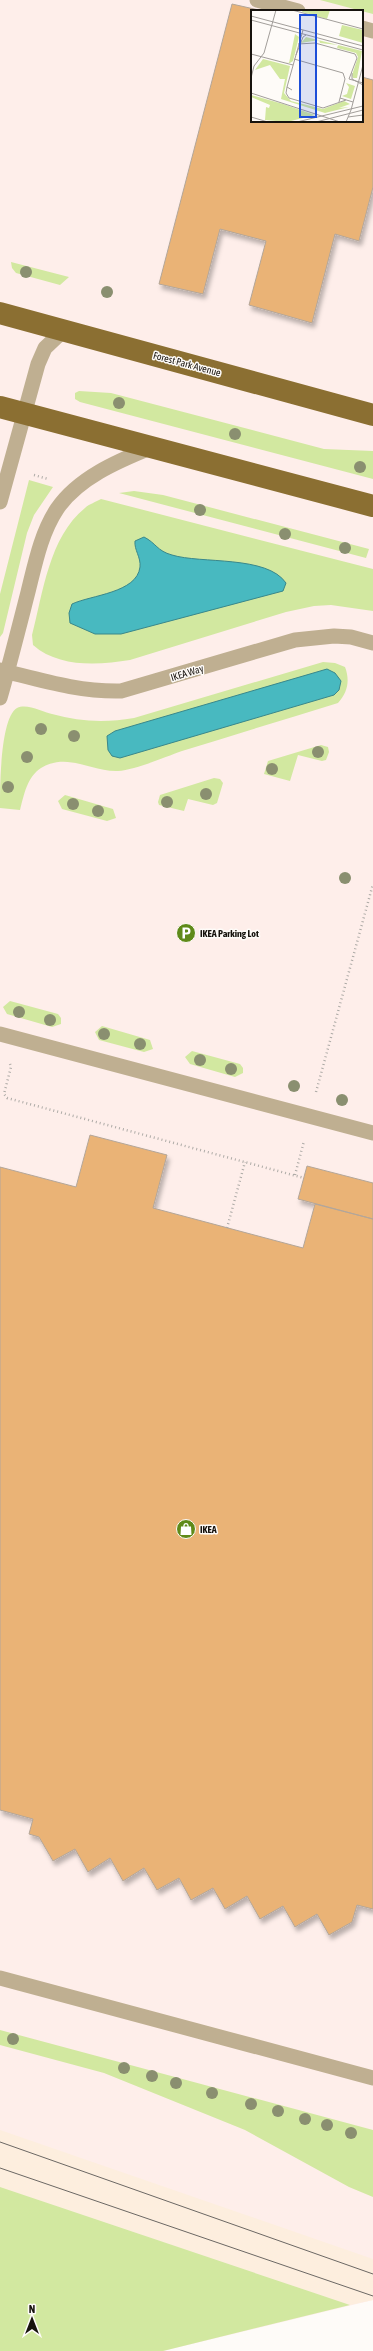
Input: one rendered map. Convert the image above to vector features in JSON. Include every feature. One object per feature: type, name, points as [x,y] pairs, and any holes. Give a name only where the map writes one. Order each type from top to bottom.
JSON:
[{"type":"main road","name":"Forest Park Avenue","points":[[0,313],[373,414]]},
{"type":"main road","points":[[0,407],[373,506]]},
{"type":"lane","points":[[257,0],[294,10]]},
{"type":"lane","points":[[363,28],[373,31]]},
{"type":"lane","points":[[0,502],[23,414],[45,348],[64,330]]},
{"type":"lane","points":[[0,698],[4,671],[38,552],[57,508],[78,487],[93,476],[123,459],[150,448]]},
{"type":"lane","name":"IKEA Way","points":[[4,671],[88,691],[121,691],[296,640],[317,636],[351,637],[373,643]]},
{"type":"lane","points":[[0,1034],[373,1133]]},
{"type":"lane","points":[[0,1978],[373,2078]]},
{"type":"path","points":[[32,475],[55,481]]},
{"type":"path","points":[[314,1099],[373,884]]},
{"type":"path","points":[[5,1062],[9,1063],[11,1067],[4,1094],[7,1098],[304,1178]]},
{"type":"path","points":[[295,1175],[305,1136]]},
{"type":"path","points":[[227,1228],[245,1162]]},
{"type":"shaded area","points":[[0,0],[373,0],[373,2300],[163,2351],[0,2351]]},
{"type":"shaded area","points":[[0,2130],[373,2259],[373,2300],[350,2305],[0,2187]]},
{"type":"green space","points":[[320,0],[373,0],[373,14],[363,11],[363,10]]},
{"type":"green space","points":[[11,262],[69,277],[60,285],[16,273],[12,268]]},
{"type":"green space","points":[[79,391],[111,393],[324,449],[373,451],[373,479],[80,402],[75,399],[75,393]]},
{"type":"green space","points":[[29,480],[53,487],[34,515],[27,533],[3,633],[0,637],[0,594]]},
{"type":"green space","points":[[134,491],[163,495],[369,549],[366,558],[119,493]]},
{"type":"green space","points":[[101,499],[373,569],[373,611],[331,605],[314,606],[286,612],[130,660],[93,664],[55,658],[33,645],[32,635],[44,584],[55,550],[63,534],[73,520],[87,507]]},
{"type":"green space","points":[[323,662],[335,663],[345,667],[347,672],[348,681],[346,690],[338,703],[125,770],[108,771],[70,762],[51,764],[41,768],[32,776],[20,810],[0,808],[1,770],[4,739],[11,714],[17,708],[30,707],[73,719],[93,721],[124,720]]},
{"type":"green space","points":[[321,745],[328,747],[329,752],[326,760],[322,761],[298,755],[290,781],[264,774],[268,761]]},
{"type":"green space","points":[[214,778],[220,779],[223,783],[217,803],[213,805],[188,799],[184,811],[159,805],[158,802],[160,795]]},
{"type":"green space","points":[[65,795],[113,809],[116,818],[107,821],[62,809],[58,801]]},
{"type":"green space","points":[[10,1001],[58,1014],[61,1018],[61,1024],[52,1027],[7,1014],[3,1007]]},
{"type":"green space","points":[[102,1026],[150,1040],[153,1049],[144,1052],[99,1040],[95,1032]]},
{"type":"green space","points":[[192,1051],[240,1064],[243,1068],[243,1073],[235,1077],[190,1064],[185,1057]]},
{"type":"green space","points":[[0,2030],[373,2130],[373,2197],[349,2187],[245,2130],[104,2073],[0,2045]]},
{"type":"green space","points":[[0,2187],[350,2305],[163,2351],[0,2351]]},
{"type":"water","points":[[144,537],[163,551],[172,555],[184,558],[249,564],[264,568],[277,574],[286,583],[283,591],[121,634],[95,634],[70,623],[69,613],[72,604],[122,588],[137,576],[140,563],[135,541]]},
{"type":"water","points":[[327,669],[335,673],[341,681],[339,690],[334,695],[120,758],[112,756],[108,750],[107,736],[115,731]]},
{"type":"building","points":[[232,4],[259,10],[251,10],[251,122],[363,122],[363,77],[373,80],[373,187],[359,241],[335,234],[312,323],[249,305],[266,241],[220,229],[203,294],[159,284]]},
{"type":"building","name":"IKEA","points":[[90,1135],[167,1155],[153,1208],[303,1248],[315,1204],[373,1219],[373,1909],[357,1905],[352,1922],[329,1935],[317,1914],[295,1927],[283,1906],[260,1919],[247,1896],[225,1909],[213,1888],[191,1900],[179,1878],[157,1890],[144,1868],[123,1881],[110,1858],[88,1872],[75,1849],[53,1861],[39,1837],[29,1834],[33,1819],[0,1810],[0,1167],[76,1187]]},
{"type":"building","points":[[307,1166],[373,1183],[373,1219],[298,1199]]},
{"type":"tram line","points":[[0,2142],[373,2274]]},
{"type":"tram line","points":[[0,2168],[373,2296]]},
{"type":"place","name":"IKEA Parking Lot","points":[[186,933]]},
{"type":"place","name":"IKEA","points":[[186,1529]]}]
